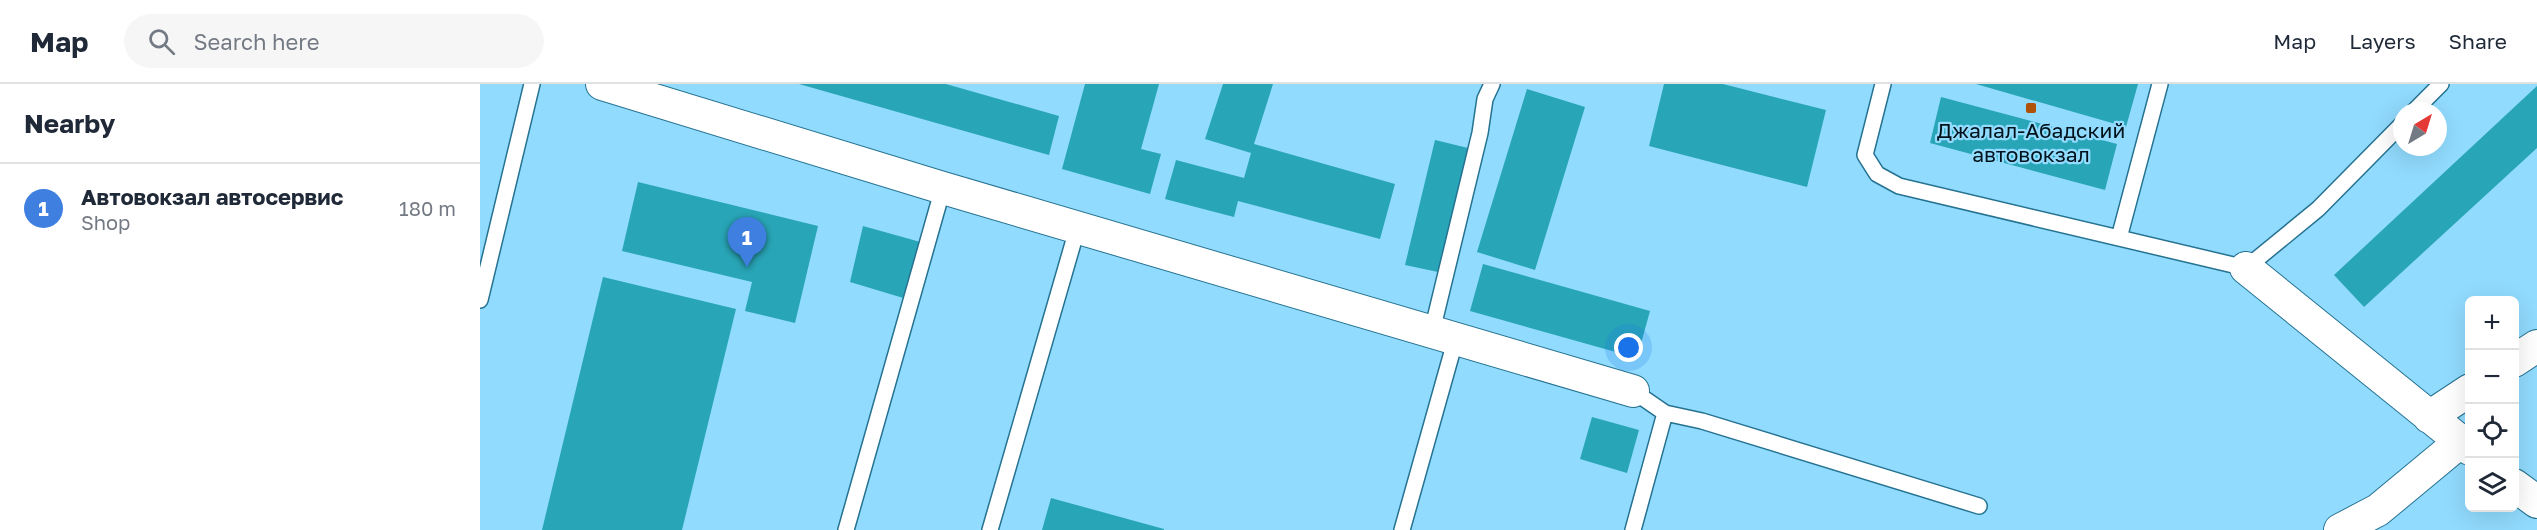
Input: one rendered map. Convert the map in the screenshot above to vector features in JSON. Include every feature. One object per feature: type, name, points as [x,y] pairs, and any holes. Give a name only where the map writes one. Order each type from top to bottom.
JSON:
[{"type":"street","points":[[602,84],[943,188],[1633,391]]},
{"type":"street","points":[[2246,268],[2465,445],[2378,510],[2340,530]]},
{"type":"street","points":[[2519,358],[2537,346]]},
{"type":"street","points":[[2429,417],[2465,393]]},
{"type":"street","points":[[2519,488],[2537,502]]},
{"type":"lane","points":[[480,300],[532,84]]},
{"type":"lane","points":[[1402,530],[1444,335],[1485,99],[1492,84]]},
{"type":"lane","points":[[1884,84],[1865,155],[1877,174],[1899,186],[2246,268],[2318,209],[2393,133]]},
{"type":"lane","points":[[2119,238],[2160,84]]},
{"type":"lane","points":[[2423,102],[2441,84]]},
{"type":"lane","points":[[846,530],[943,188]]},
{"type":"lane","points":[[990,530],[1078,226]]},
{"type":"lane","points":[[1633,391],[1665,413],[1702,422],[1978,506]]},
{"type":"lane","points":[[1633,530],[1665,413]]},
{"type":"building","points":[[799,84],[946,84],[1059,116],[1049,155]]},
{"type":"building","points":[[1085,84],[1159,84],[1141,149],[1161,154],[1150,194],[1062,169]]},
{"type":"building","points":[[1223,84],[1273,84],[1254,144],[1395,184],[1380,239],[1238,201],[1234,217],[1165,199],[1176,160],[1244,178],[1251,153],[1205,139]]},
{"type":"building","points":[[1664,84],[1723,84],[1826,110],[1807,187],[1649,146]]},
{"type":"building","points":[[1976,84],[2138,84],[2126,127]]},
{"type":"building","points":[[2537,86],[2537,148],[2364,307],[2334,275]]},
{"type":"building","points":[[1527,89],[1585,107],[1535,270],[1477,252]]},
{"type":"building","points":[[1941,97],[2117,144],[2105,190],[1930,143]]},
{"type":"building","points":[[1435,140],[1468,148],[1438,272],[1405,265]]},
{"type":"building","points":[[638,182],[818,226],[795,323],[745,311],[752,282],[622,251]]},
{"type":"building","points":[[863,226],[924,243],[910,300],[850,282]]},
{"type":"building","points":[[1483,264],[1650,311],[1637,358],[1470,311]]},
{"type":"building","points":[[603,277],[736,309],[682,530],[542,530]]},
{"type":"building","points":[[1592,417],[1639,430],[1627,473],[1580,459]]},
{"type":"building","points":[[1051,498],[1164,529],[1164,530],[1042,530]]},
{"type":"place","name":"Джалал-Абадский автовокзал","points":[[2031,108]]},
{"type":"place","name":"Автовокзал автосервис","points":[[747,267]]}]
